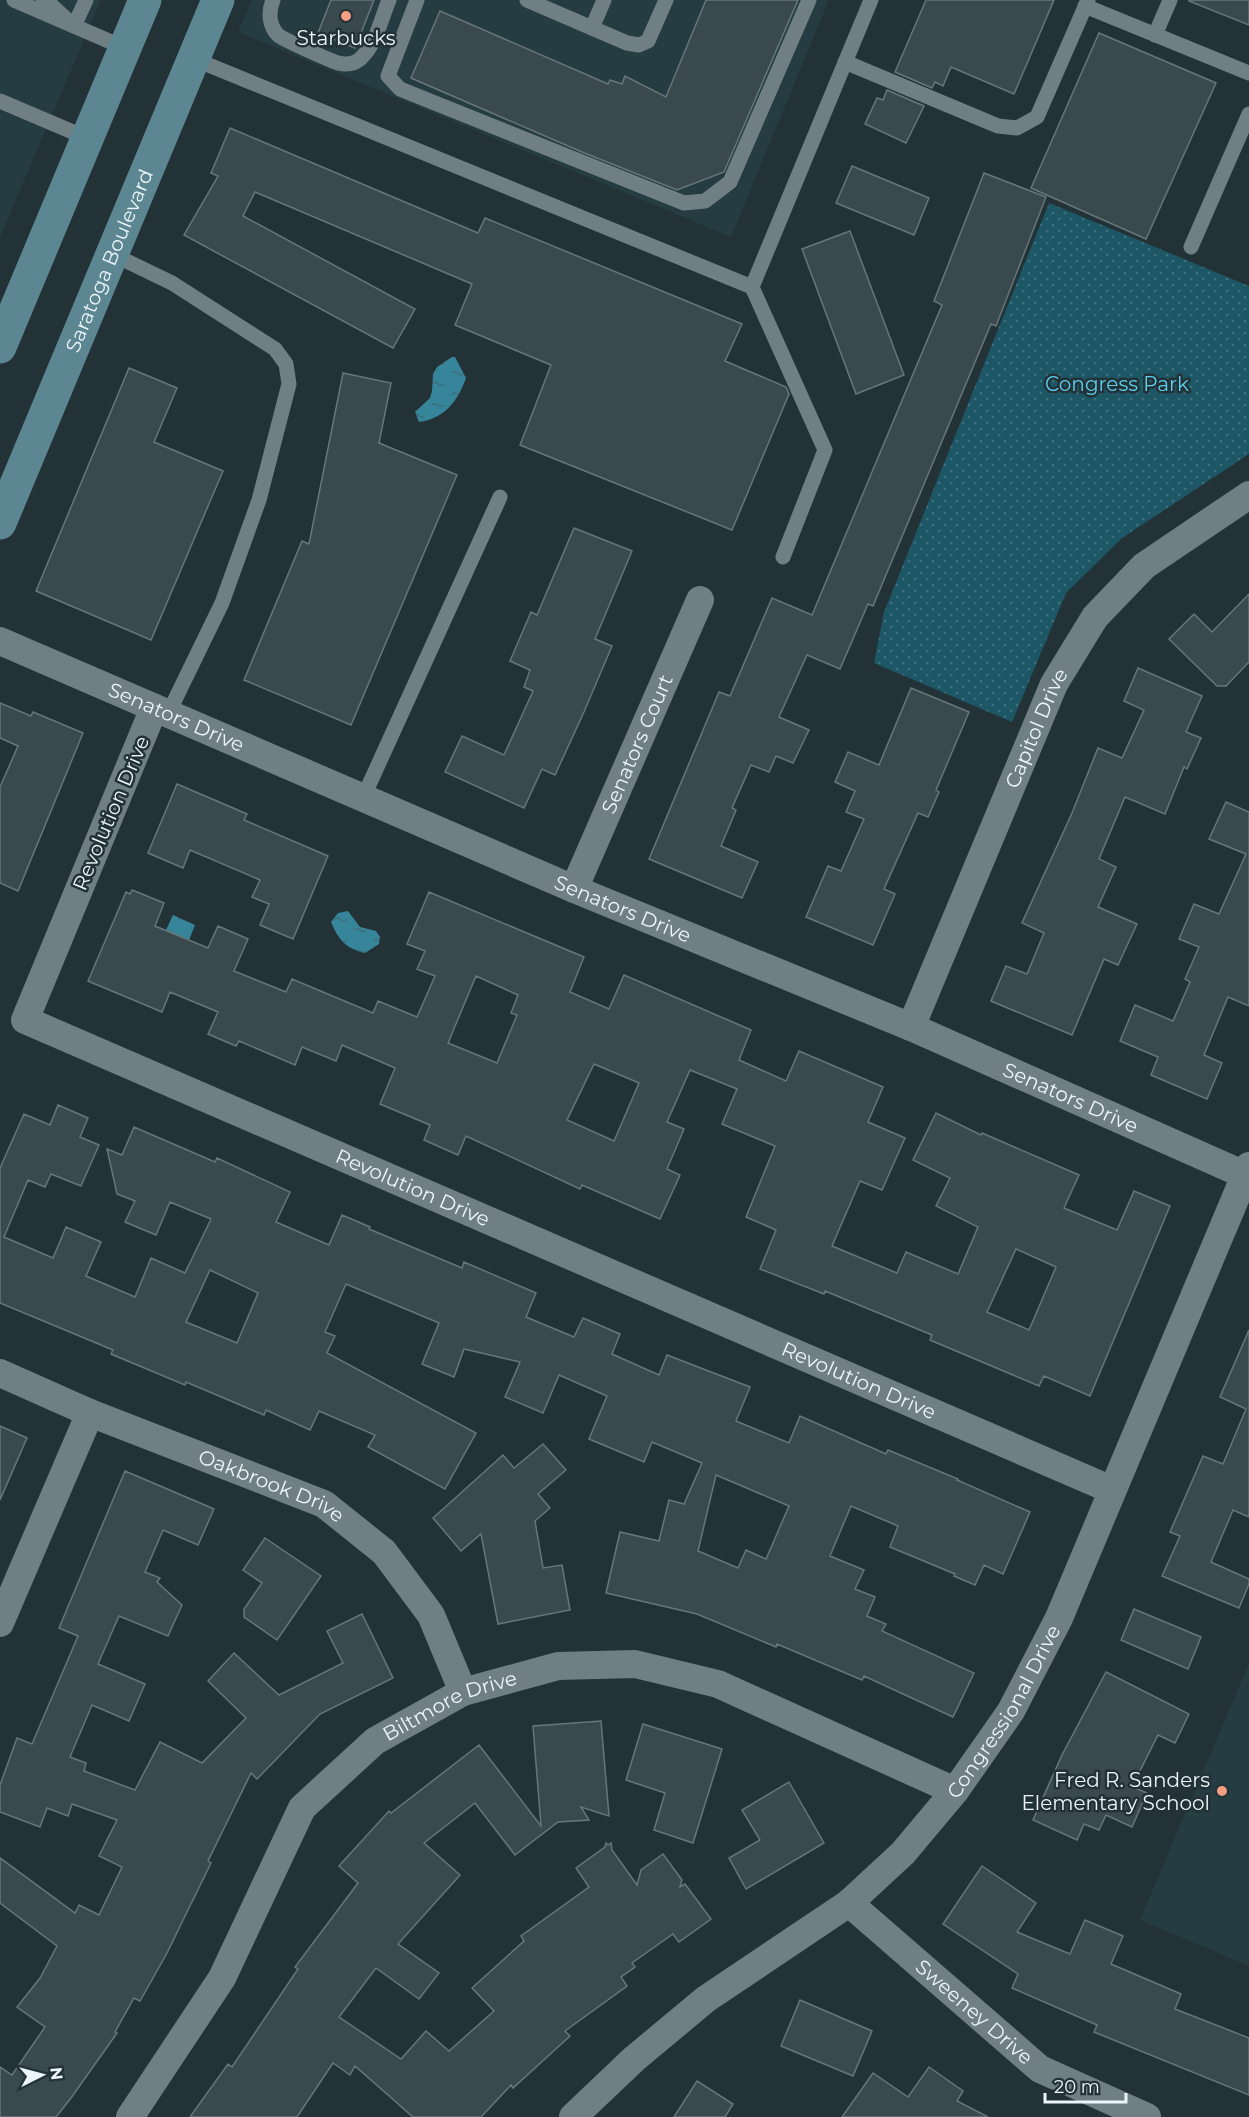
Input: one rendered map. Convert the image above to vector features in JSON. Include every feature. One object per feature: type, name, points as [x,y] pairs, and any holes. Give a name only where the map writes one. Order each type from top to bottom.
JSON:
[{"type":"main road","points":[[1,343],[145,0]]},
{"type":"main road","name":"Saratoga Boulevard","points":[[0,523],[218,0]]},
{"type":"street","name":"Capitol Drive","points":[[911,1027],[1054,684],[1095,617],[1144,566],[1249,495]]},
{"type":"street","name":"Senators Court","points":[[574,889],[700,600]]},
{"type":"street","name":"Senators Drive","points":[[0,641],[574,889],[911,1027],[1247,1171]]},
{"type":"street","name":"Revolution Drive","points":[[161,711],[25,1020],[1112,1490]]},
{"type":"street","name":"Congressional Drive","points":[[573,2117],[634,2060],[706,1999],[849,1903],[903,1853],[955,1791],[1011,1711],[1059,1618],[1247,1171]]},
{"type":"street","name":"Oakbrook Drive","points":[[0,1373],[90,1413],[324,1504],[384,1552],[431,1615],[463,1692]]},
{"type":"street","points":[[0,1623],[90,1413]]},
{"type":"street","name":"Biltmore Drive","points":[[130,2117],[222,1978],[302,1808],[375,1741],[463,1692],[558,1666],[635,1664],[718,1683],[955,1791]]},
{"type":"street","name":"Sweeney Drive","points":[[849,1903],[1040,2069],[1147,2117]]},
{"type":"lane","points":[[14,0],[124,48]]},
{"type":"lane","points":[[43,0],[74,26]]},
{"type":"lane","points":[[74,26],[86,0]]},
{"type":"lane","points":[[273,0],[270,7],[270,22],[279,35],[338,63],[350,64],[359,60],[370,47],[389,0]]},
{"type":"lane","points":[[417,0],[388,76],[400,89],[684,203],[705,201],[730,182],[809,0]]},
{"type":"lane","points":[[527,0],[627,43],[639,45],[648,41],[666,0]]},
{"type":"lane","points":[[592,28],[604,0]]},
{"type":"lane","points":[[752,287],[871,0]]},
{"type":"lane","points":[[1155,35],[1170,0]]},
{"type":"lane","points":[[845,62],[998,126],[1017,128],[1037,117],[1087,3],[1155,35],[1249,73]]},
{"type":"lane","points":[[194,59],[752,287],[825,450],[783,557]]},
{"type":"lane","points":[[0,101],[87,138]]},
{"type":"lane","points":[[1191,246],[1249,114]]},
{"type":"lane","points":[[112,254],[172,283],[275,349],[286,363],[289,384],[259,500],[222,603],[161,711]]},
{"type":"lane","points":[[363,798],[500,497]]},
{"type":"shaded area","points":[[0,0],[101,0],[0,237]]},
{"type":"shaded area","points":[[252,0],[829,0],[731,237],[238,32]]},
{"type":"shaded area","name":"Fred R. Sanders Elementary School","points":[[1249,1663],[1249,1966],[1140,1920]]},
{"type":"green space","name":"Congress Park","points":[[1049,203],[1249,286],[1249,454],[1122,538],[1066,593],[1012,722],[874,663],[884,612]]},
{"type":"water","points":[[455,357],[466,378],[459,394],[443,413],[419,422],[415,412],[430,398],[433,374],[437,367]]},
{"type":"water","points":[[348,911],[360,927],[376,931],[380,937],[379,944],[365,953],[353,949],[344,942],[331,922],[338,913]]},
{"type":"water","points":[[173,915],[195,925],[183,955],[174,934],[166,930]]},
{"type":"building","name":"Starbucks","points":[[331,0],[374,0],[355,48],[318,33]]},
{"type":"building","points":[[706,0],[798,0],[724,172],[677,190],[582,152],[411,78],[440,11],[608,84],[610,80],[622,84],[625,76],[666,97]]},
{"type":"building","points":[[926,0],[1054,0],[1014,94],[951,67],[943,86],[935,82],[932,88],[895,72]]},
{"type":"building","points":[[1249,0],[1249,25],[1189,1]]},
{"type":"building","points":[[1099,33],[1216,83],[1146,239],[1031,188]]},
{"type":"building","points":[[887,90],[924,106],[906,143],[865,124],[877,98],[883,100]]},
{"type":"building","points":[[230,128],[478,233],[485,218],[742,324],[725,361],[786,387],[789,394],[732,530],[520,445],[551,365],[455,325],[472,284],[255,192],[243,216],[415,309],[393,348],[184,235],[218,176],[211,173]]},
{"type":"building","points":[[852,166],[929,198],[914,235],[836,203]]},
{"type":"building","points":[[984,173],[1046,197],[996,326],[991,324],[873,606],[868,604],[840,669],[807,655],[779,717],[809,730],[793,763],[776,756],[769,772],[751,765],[732,808],[736,810],[721,846],[758,862],[742,898],[649,859],[719,692],[730,696],[772,598],[812,615],[942,305],[934,301]]},
{"type":"building","points":[[850,231],[904,375],[856,394],[802,249]]},
{"type":"building","points":[[129,368],[177,388],[154,442],[223,471],[151,640],[36,591]]},
{"type":"building","points":[[343,373],[391,383],[379,443],[457,475],[351,725],[244,680],[302,541],[309,544]]},
{"type":"building","points":[[574,528],[632,551],[595,639],[612,646],[555,775],[542,769],[524,808],[445,772],[462,736],[504,755],[533,691],[524,687],[530,670],[510,661],[531,612],[537,615]]},
{"type":"building","points":[[1249,594],[1249,662],[1226,686],[1217,686],[1169,639],[1194,614],[1212,632]]},
{"type":"building","points":[[1138,668],[1202,696],[1186,732],[1201,738],[1187,769],[1184,767],[1165,814],[1125,797],[1099,859],[1116,867],[1098,907],[1137,924],[1118,965],[1104,959],[1072,1035],[991,1001],[1006,966],[1027,974],[1044,933],[1022,923],[1072,813],[1098,748],[1122,758],[1144,710],[1124,701]]},
{"type":"building","points":[[911,688],[969,712],[936,790],[939,792],[928,817],[918,813],[884,889],[895,894],[873,945],[806,917],[828,866],[841,871],[864,819],[846,812],[855,791],[835,782],[848,752],[879,765]]},
{"type":"building","points":[[0,703],[31,716],[33,712],[83,733],[18,891],[0,883],[0,787],[18,746],[0,738]]},
{"type":"building","points":[[177,784],[247,814],[244,820],[328,856],[293,939],[260,925],[269,904],[252,897],[260,880],[190,850],[183,868],[148,853]]},
{"type":"building","points":[[1226,802],[1249,812],[1249,1006],[1228,997],[1204,1055],[1222,1063],[1207,1099],[1151,1075],[1158,1057],[1120,1041],[1135,1005],[1173,1021],[1190,982],[1185,979],[1199,947],[1179,939],[1194,904],[1219,914],[1246,854],[1209,839]]},
{"type":"building","points":[[132,890],[164,903],[155,926],[208,948],[218,926],[248,939],[234,971],[286,992],[292,979],[373,1013],[378,1001],[417,1017],[435,976],[417,969],[425,951],[407,944],[429,892],[584,957],[570,992],[609,1009],[624,975],[751,1030],[739,1060],[786,1081],[799,1051],[883,1087],[868,1122],[905,1138],[882,1190],[860,1181],[832,1246],[897,1273],[906,1252],[958,1274],[978,1227],[936,1206],[950,1178],[913,1160],[936,1113],[981,1135],[982,1133],[1079,1175],[1064,1208],[1117,1230],[1134,1191],[1170,1206],[1090,1396],[1044,1376],[1039,1386],[930,1340],[932,1335],[825,1291],[824,1294],[760,1269],[776,1230],[746,1217],[775,1146],[722,1124],[737,1089],[690,1070],[667,1122],[684,1129],[667,1169],[680,1175],[660,1219],[582,1185],[580,1189],[466,1136],[458,1155],[424,1140],[430,1125],[380,1104],[395,1068],[342,1045],[336,1061],[302,1047],[295,1065],[239,1041],[236,1046],[208,1034],[218,1012],[170,992],[162,1012],[88,981],[126,892],[130,894]],"holes":[[[476,976],[518,995],[511,1013],[517,1015],[497,1063],[448,1043]],[[594,1064],[639,1083],[614,1141],[567,1120]],[[1016,1249],[1056,1267],[1029,1330],[987,1312]]]},
{"type":"building","points":[[58,1105],[88,1118],[80,1137],[99,1145],[81,1186],[51,1174],[45,1187],[28,1180],[4,1237],[53,1258],[66,1227],[101,1242],[86,1276],[135,1297],[151,1258],[185,1273],[211,1219],[170,1202],[156,1235],[125,1222],[135,1201],[117,1194],[107,1149],[122,1155],[134,1127],[215,1162],[217,1158],[290,1192],[276,1222],[329,1245],[342,1215],[370,1227],[369,1229],[462,1268],[464,1262],[536,1293],[526,1317],[574,1337],[583,1318],[620,1334],[612,1354],[659,1375],[667,1355],[750,1387],[736,1421],[789,1443],[800,1416],[886,1454],[888,1450],[958,1479],[1030,1512],[1003,1574],[984,1565],[975,1585],[954,1576],[955,1574],[890,1547],[898,1526],[851,1506],[830,1556],[864,1570],[855,1589],[875,1597],[867,1616],[886,1624],[882,1631],[974,1673],[953,1717],[864,1676],[862,1680],[777,1644],[776,1647],[697,1614],[606,1593],[620,1532],[659,1541],[669,1500],[684,1504],[702,1463],[652,1442],[644,1462],[589,1439],[607,1396],[559,1375],[543,1413],[505,1397],[520,1362],[464,1349],[454,1377],[422,1364],[439,1323],[346,1284],[325,1332],[335,1336],[327,1353],[476,1433],[445,1489],[368,1447],[375,1435],[319,1411],[310,1430],[266,1410],[264,1415],[111,1354],[113,1350],[0,1303],[0,1168],[24,1114],[50,1125]],"holes":[[[210,1270],[258,1293],[237,1343],[186,1322]],[[716,1475],[789,1506],[766,1559],[746,1550],[738,1568],[698,1551]]]},
{"type":"building","points":[[1249,1330],[1249,1517],[1233,1510],[1211,1562],[1249,1579],[1239,1608],[1162,1576],[1180,1536],[1170,1532],[1203,1456],[1223,1464],[1246,1409],[1220,1397]]},
{"type":"building","points":[[0,1426],[27,1438],[0,1500]]},
{"type":"building","points":[[543,1444],[566,1470],[538,1494],[550,1508],[535,1521],[543,1568],[562,1565],[570,1610],[498,1624],[481,1534],[461,1551],[433,1518],[503,1455],[514,1468]]},
{"type":"building","points":[[125,1471],[214,1509],[198,1545],[163,1530],[145,1572],[160,1578],[157,1582],[182,1605],[168,1636],[119,1616],[98,1664],[145,1684],[129,1721],[92,1705],[70,1757],[86,1763],[84,1771],[135,1790],[160,1742],[202,1763],[246,1718],[208,1681],[234,1653],[279,1695],[343,1663],[327,1631],[362,1614],[393,1678],[320,1714],[257,1779],[251,1773],[208,1861],[211,1863],[167,1953],[140,2001],[134,1998],[115,2032],[117,2033],[71,2098],[56,2117],[0,2117],[0,2067],[12,2075],[45,2027],[17,2007],[40,1978],[57,1946],[0,1903],[0,1858],[75,1913],[79,1905],[99,1915],[122,1867],[99,1856],[117,1820],[72,1804],[68,1816],[47,1808],[40,1827],[0,1812],[0,1785],[17,1738],[32,1744],[78,1636],[59,1628]]},
{"type":"building","points":[[265,1538],[321,1576],[277,1640],[244,1617],[244,1609],[262,1583],[243,1570]]},
{"type":"building","points":[[1134,1609],[1201,1637],[1188,1669],[1121,1640]]},
{"type":"building","points":[[1106,1672],[1189,1714],[1175,1743],[1158,1735],[1132,1787],[1147,1793],[1132,1827],[1106,1815],[1099,1830],[1084,1824],[1077,1840],[1033,1820],[1062,1755]]},
{"type":"building","points":[[601,1721],[609,1816],[581,1807],[589,1820],[558,1822],[515,1855],[475,1803],[424,1843],[460,1875],[398,1944],[439,1973],[419,1999],[376,1968],[339,2017],[401,2059],[426,2031],[449,2051],[494,2011],[472,1988],[524,1941],[521,1936],[589,1887],[576,1868],[605,1847],[606,1843],[608,1845],[611,1843],[612,1850],[637,1885],[641,1870],[663,1854],[682,1880],[680,1887],[685,1884],[711,1919],[679,1942],[673,1934],[632,1963],[635,1967],[621,1977],[627,1986],[565,2031],[570,2036],[513,2088],[511,2085],[481,2117],[413,2117],[355,2066],[350,2075],[333,2063],[297,2117],[190,2117],[228,2064],[232,2067],[298,1969],[295,1967],[358,1883],[339,1866],[389,1811],[391,1813],[479,1745],[541,1826],[533,1726]]},
{"type":"building","points":[[643,1724],[722,1749],[693,1843],[654,1830],[665,1793],[626,1780]]},
{"type":"building","points":[[789,1782],[824,1843],[746,1889],[729,1858],[760,1840],[742,1810]]},
{"type":"building","points":[[982,1866],[1036,1903],[1017,1932],[1070,1954],[1085,1920],[1123,1936],[1111,1964],[1181,1994],[1175,2009],[1249,2038],[1249,2095],[1094,2032],[1097,2025],[1012,1988],[1018,1974],[943,1924]]},
{"type":"building","points":[[800,2000],[872,2031],[853,2076],[781,2046]]},
{"type":"building","points":[[929,2067],[963,2091],[957,2101],[988,2117],[842,2117],[873,2073],[908,2097]]},
{"type":"building","points":[[697,2081],[733,2104],[725,2117],[674,2117]]},
{"type":"place","name":"Starbucks","points":[[346,16]]},
{"type":"place","name":"Fred R. Sanders Elementary School","points":[[1222,1791]]}]
